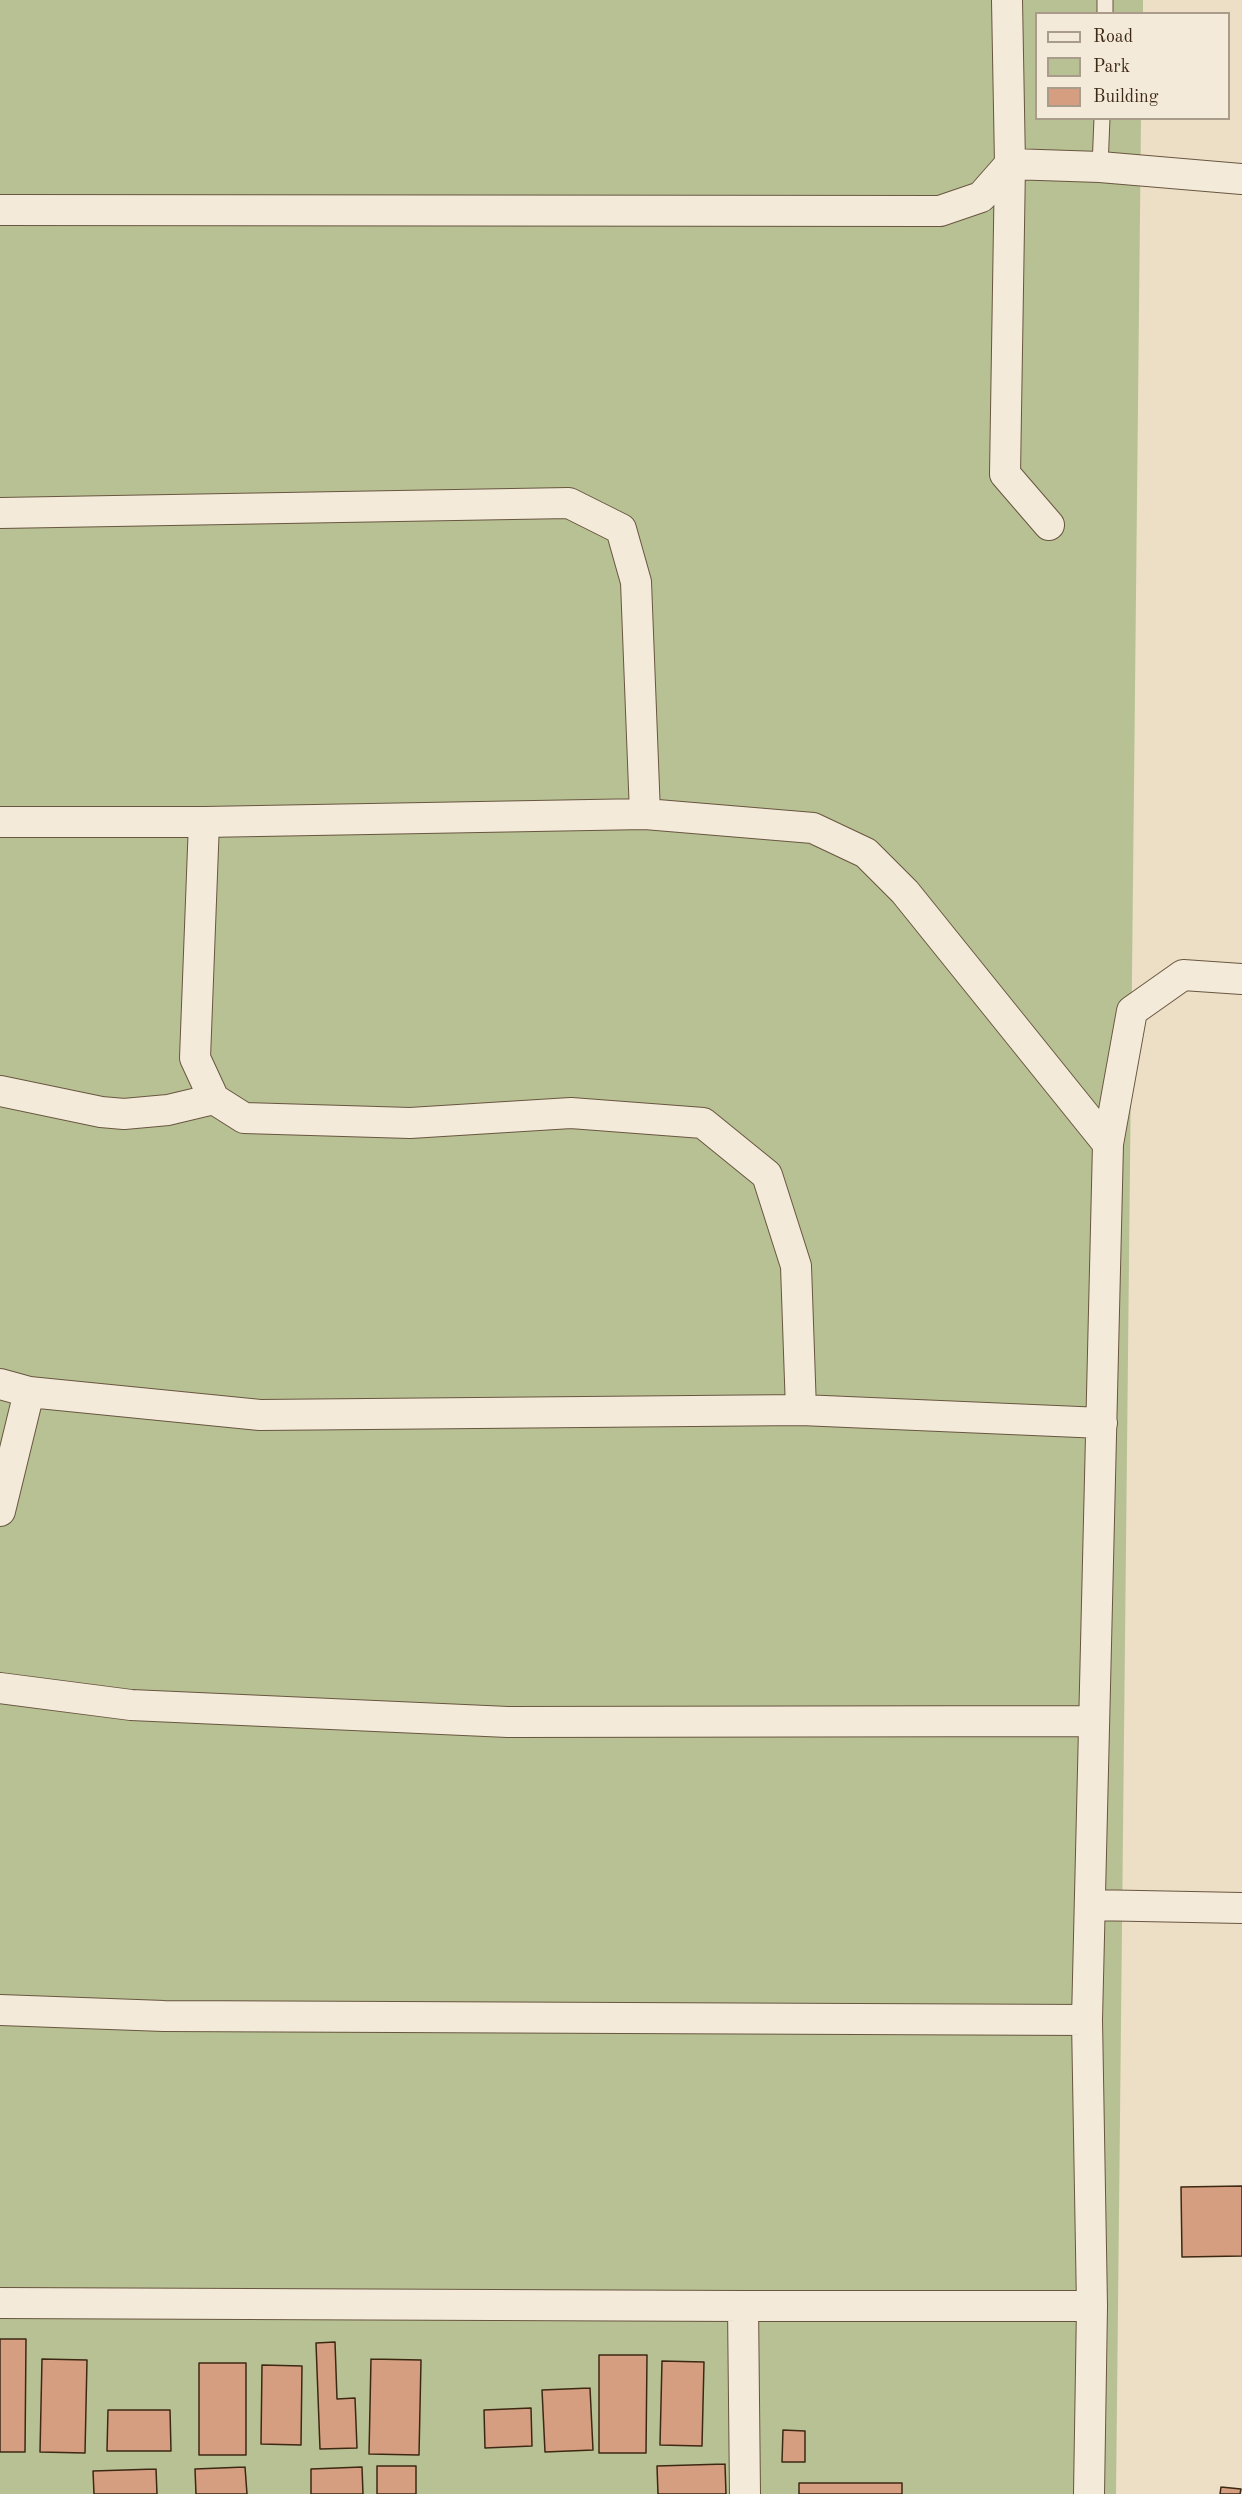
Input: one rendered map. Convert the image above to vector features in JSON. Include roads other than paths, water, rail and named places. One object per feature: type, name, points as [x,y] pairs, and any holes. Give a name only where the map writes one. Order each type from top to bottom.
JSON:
[{"type":"street","points":[[1007,0],[1010,164],[1005,474],[1048,525]]},
{"type":"street","points":[[1010,164],[1100,167],[1242,179]]},
{"type":"street","points":[[0,210],[940,211],[981,197],[1010,164]]},
{"type":"street","points":[[0,513],[569,503],[621,529],[636,582],[645,814]]},
{"type":"street","points":[[0,822],[204,822],[645,814],[813,828],[866,853],[905,892],[1108,1144]]},
{"type":"street","points":[[204,822],[195,1058],[214,1099],[244,1118],[410,1123],[571,1113],[703,1123],[767,1175],[796,1266],[801,1410]]},
{"type":"street","points":[[1089,2494],[1092,2306],[1087,2020],[1108,1144],[1132,1011],[1183,975],[1242,979]]},
{"type":"street","points":[[0,1091],[101,1112],[124,1114],[168,1110],[214,1099]]},
{"type":"street","points":[[0,1384],[29,1392],[260,1416],[801,1410],[1102,1423]]},
{"type":"street","points":[[0,1511],[29,1392]]},
{"type":"street","points":[[0,1688],[131,1705],[508,1722],[1094,1721]]},
{"type":"street","points":[[1090,1905],[1242,1908]]},
{"type":"street","points":[[0,2010],[164,2016],[1087,2020]]},
{"type":"street","points":[[0,2303],[1092,2306]]},
{"type":"street","points":[[743,2306],[745,2494]]},
{"type":"lane","points":[[1100,167],[1102,120]]}]
